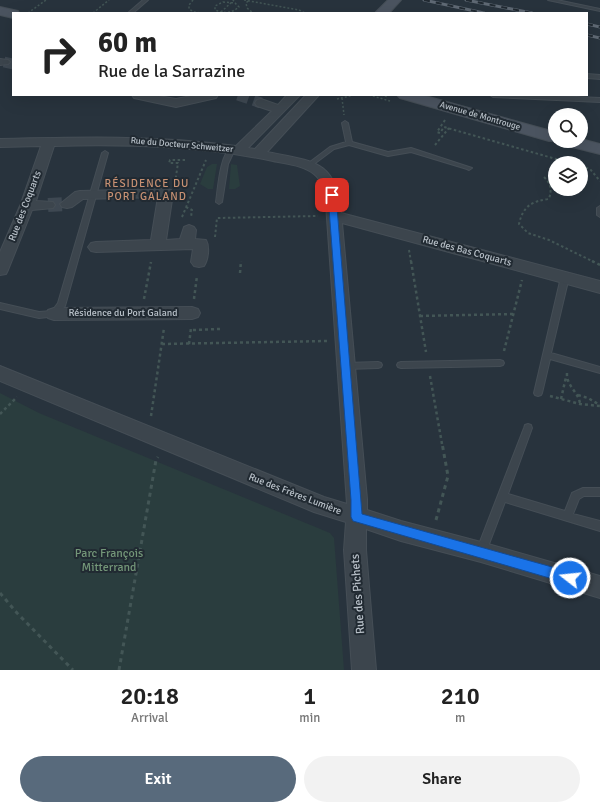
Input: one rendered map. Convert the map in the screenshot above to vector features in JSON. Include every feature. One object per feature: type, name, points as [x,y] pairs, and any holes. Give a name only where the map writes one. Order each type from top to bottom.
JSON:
[{"type":"street","points":[[383,12],[395,0]]},
{"type":"street","points":[[0,11],[12,14]]},
{"type":"street","points":[[142,96],[176,103],[208,96]]},
{"type":"street","points":[[236,150],[293,96]]},
{"type":"street","points":[[259,153],[312,96]]},
{"type":"street","name":"Avenue de Montrouge","points":[[408,96],[548,135]]},
{"type":"street","points":[[261,103],[279,109]]},
{"type":"street","name":"Rue du Docteur Schweitzer","points":[[0,142],[144,141],[259,153],[308,166],[319,171],[330,186]]},
{"type":"street","name":"Rue des Coquarts","points":[[0,270],[27,206],[49,142]]},
{"type":"street","points":[[588,146],[600,149]]},
{"type":"street","name":"Rue des Pichets","points":[[330,186],[334,216],[357,500],[355,550],[364,670]]},
{"type":"street","points":[[67,204],[80,195],[166,193],[158,245]]},
{"type":"street","points":[[27,206],[48,205]]},
{"type":"street","name":"Rue des Bas Coquarts","points":[[334,216],[600,287]]},
{"type":"street","points":[[96,246],[158,245],[190,234],[198,268]]},
{"type":"street","name":"Résidence du Port Galand","points":[[54,314],[192,313]]},
{"type":"street","name":"Rue des Frères Lumière","points":[[0,373],[321,505],[357,517],[600,587]]},
{"type":"lane","points":[[131,12],[146,0]]},
{"type":"lane","points":[[550,0],[600,10]]},
{"type":"lane","points":[[588,76],[600,77]]},
{"type":"lane","points":[[514,96],[600,100]]},
{"type":"lane","points":[[345,123],[349,143]]},
{"type":"lane","points":[[308,166],[332,148],[349,143],[388,154],[411,150],[469,168]]},
{"type":"lane","points":[[219,202],[225,164],[236,150]]},
{"type":"lane","points":[[0,306],[39,315],[54,314],[62,304],[105,153]]},
{"type":"lane","points":[[600,208],[600,215]]},
{"type":"lane","points":[[538,393],[565,277]]},
{"type":"lane","points":[[547,355],[600,370]]},
{"type":"lane","points":[[401,365],[500,363]]},
{"type":"lane","points":[[346,366],[378,365]]},
{"type":"lane","points":[[481,552],[528,428]]},
{"type":"lane","points":[[568,515],[575,496],[583,492],[600,492]]},
{"type":"lane","points":[[502,497],[568,515],[600,526]]},
{"type":"path","points":[[29,12],[46,0]]},
{"type":"path","points":[[94,12],[109,0]]},
{"type":"path","points":[[193,0],[189,5],[189,9],[194,12]]},
{"type":"path","points":[[244,0],[300,10],[303,12]]},
{"type":"path","points":[[219,12],[215,10],[215,6],[223,2],[233,1],[238,5],[238,9],[232,12]]},
{"type":"path","points":[[222,12],[233,1]]},
{"type":"path","points":[[248,1],[246,3],[247,8],[252,12]]},
{"type":"path","points":[[337,99],[350,96]]},
{"type":"path","points":[[342,98],[345,123]]},
{"type":"path","points":[[438,130],[437,132],[440,133],[444,127],[449,128],[548,157]]},
{"type":"path","points":[[427,155],[449,128]]},
{"type":"path","points":[[215,148],[209,153],[186,207],[190,234],[214,244],[216,218],[314,216]]},
{"type":"path","points":[[178,163],[169,163],[170,160],[185,160]]},
{"type":"path","points":[[588,168],[600,180]]},
{"type":"path","points":[[544,177],[549,182],[552,190],[549,199],[540,200],[527,205],[521,212],[519,224],[528,233],[550,240],[600,265]]},
{"type":"path","points":[[186,207],[192,210]]},
{"type":"path","points":[[408,250],[428,364]]},
{"type":"path","points":[[240,273],[241,261]]},
{"type":"path","points":[[145,292],[151,262]]},
{"type":"path","points":[[500,363],[526,267]]},
{"type":"path","points":[[195,295],[198,268]]},
{"type":"path","points":[[420,316],[514,314]]},
{"type":"path","points":[[191,330],[220,329]]},
{"type":"path","points":[[148,434],[162,344],[344,340]]},
{"type":"path","points":[[561,399],[566,377]]},
{"type":"path","points":[[431,538],[448,476],[432,383]]},
{"type":"path","points":[[569,384],[580,398],[580,404]]},
{"type":"path","points":[[538,393],[580,404],[600,406]]},
{"type":"path","points":[[578,395],[588,398],[600,406]]},
{"type":"path","points":[[0,414],[13,401]]},
{"type":"path","points":[[119,670],[156,460]]},
{"type":"path","points":[[0,593],[17,613],[73,670]]},
{"type":"green space","points":[[212,164],[217,164],[213,189],[208,189],[200,184],[207,167]]},
{"type":"green space","points":[[231,164],[237,165],[240,186],[235,189],[229,189]]},
{"type":"green space","name":"Parc François Mitterrand","points":[[0,393],[39,413],[330,533],[334,538],[344,670],[0,670]]},
{"type":"tunnel","points":[[4,62],[12,64]]},
{"type":"tunnel","points":[[241,96],[261,103]]},
{"type":"tunnel","points":[[48,205],[67,204]]},
{"type":"railway","points":[[424,0],[479,12]]},
{"type":"railway","points":[[466,0],[527,12]]},
{"type":"railway","points":[[588,24],[600,27]]},
{"type":"railway","points":[[588,35],[600,38]]},
{"type":"district","name":"RÉSIDENCE DU PORT GALAND","points":[[147,189]]},
{"type":"route","points":[[332,195],[357,500],[357,517],[570,578]]}]
